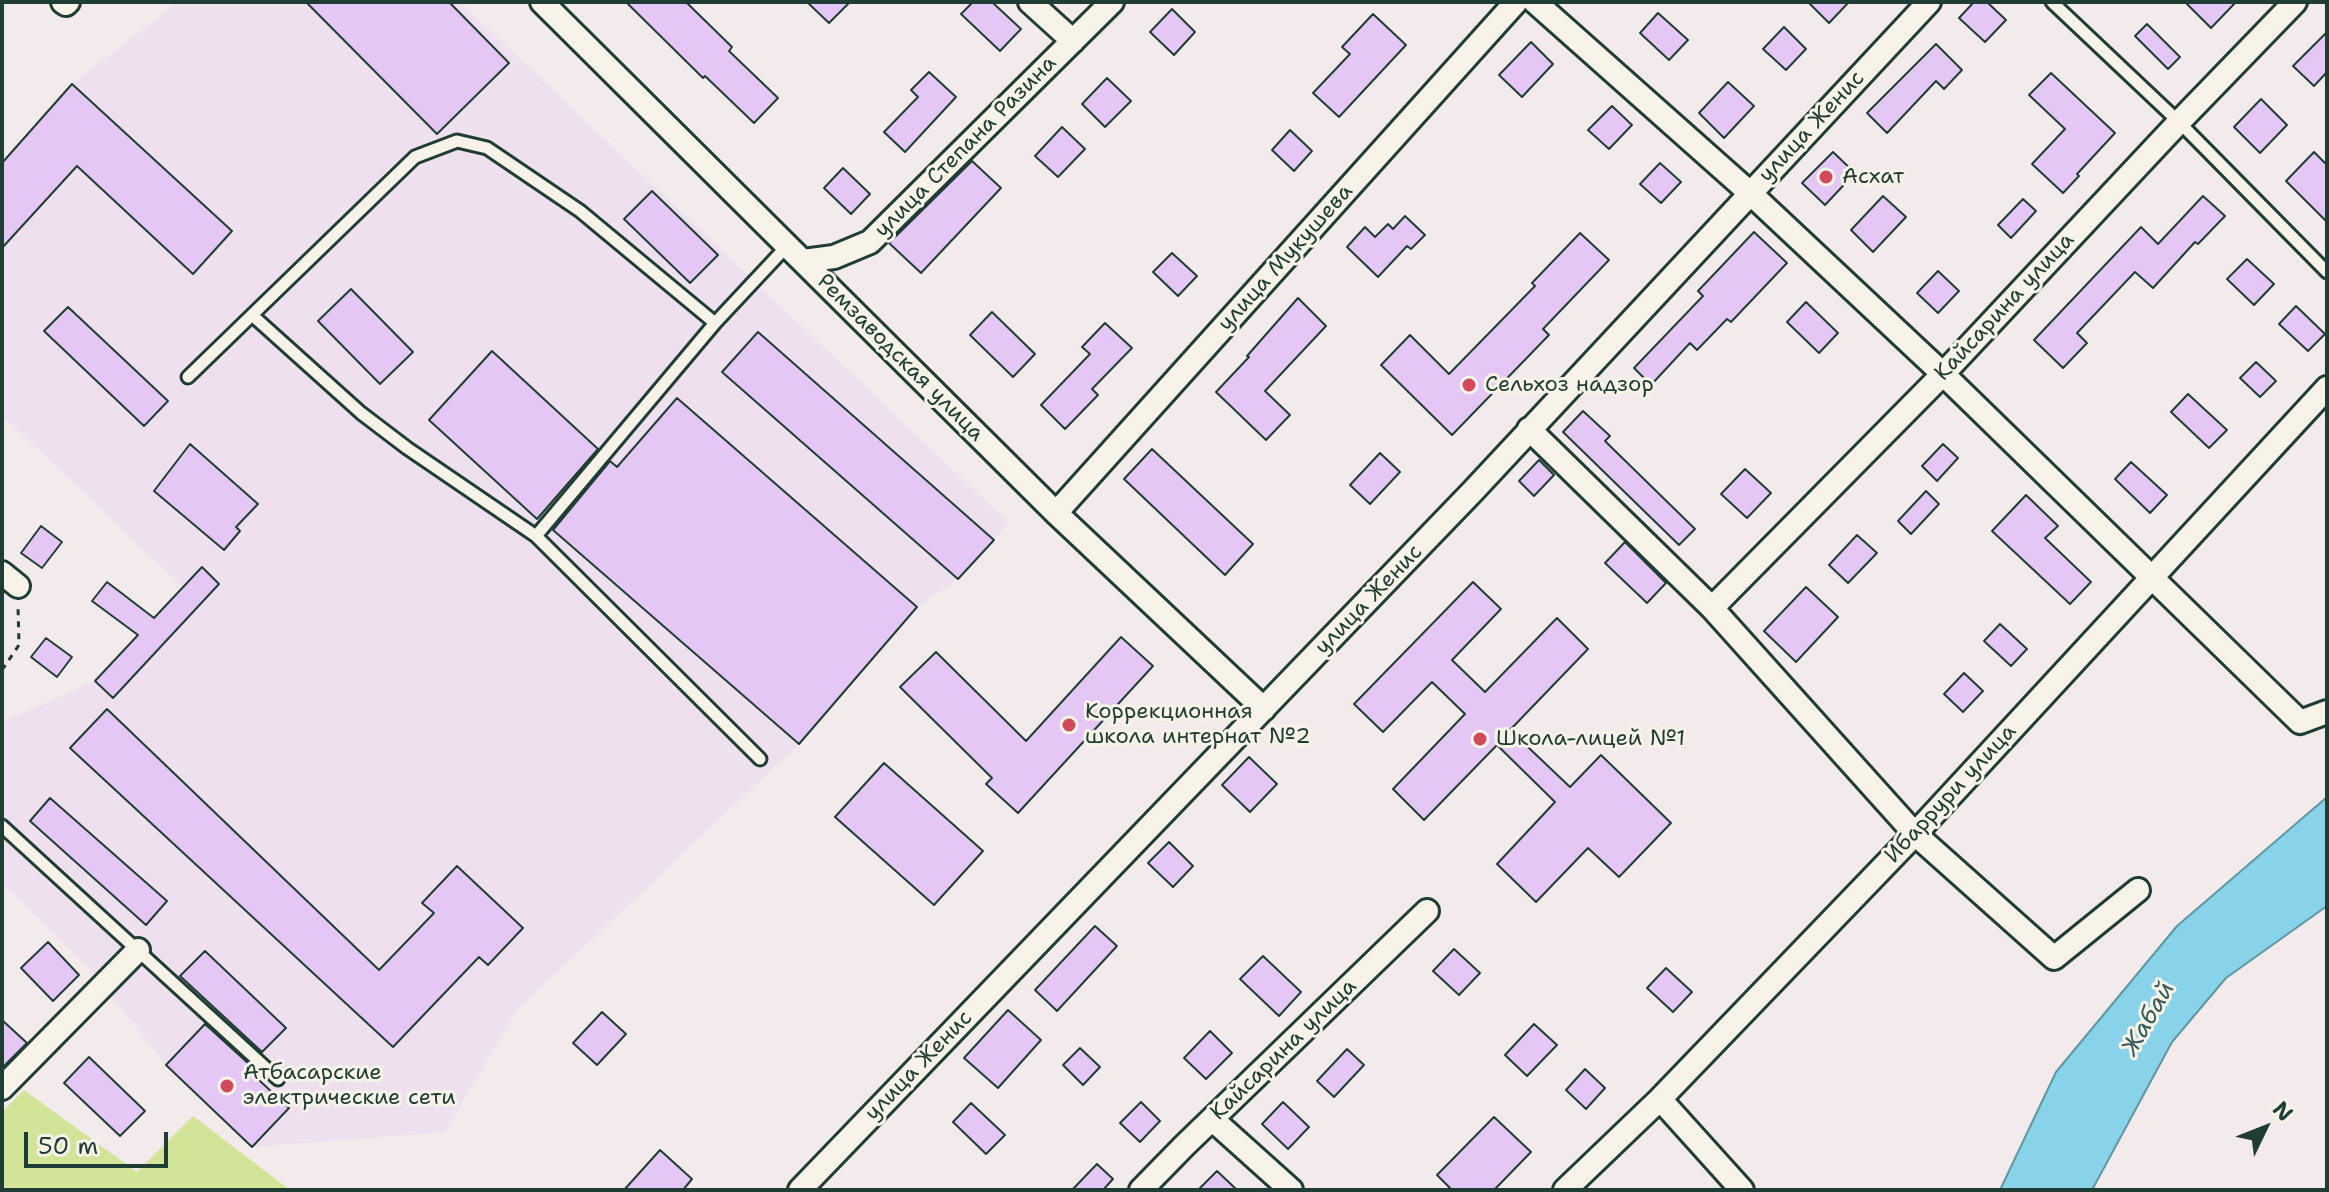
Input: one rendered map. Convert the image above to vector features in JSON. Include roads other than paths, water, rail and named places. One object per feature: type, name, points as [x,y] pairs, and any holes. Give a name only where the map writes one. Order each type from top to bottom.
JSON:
[{"type":"street","name":"Ремзаводская улица","points":[[542,2],[1056,513],[1264,709]]},
{"type":"street","points":[[1030,2],[1073,41]]},
{"type":"street","name":"улица Степана Разина","points":[[795,254],[834,257],[870,242],[1112,2]]},
{"type":"street","name":"улица Мукушева","points":[[1056,513],[1516,2]]},
{"type":"street","points":[[1535,2],[1750,193],[1943,374],[2300,722],[2327,712]]},
{"type":"street","name":"улица Женис","points":[[800,1190],[1473,491],[1929,2]]},
{"type":"street","name":"Кайсарина улица","points":[[1712,608],[1943,374],[2295,2]]},
{"type":"street","name":"Ибаррури улица","points":[[1565,1190],[1660,1099],[1915,834],[2327,388]]},
{"type":"street","points":[[1529,429],[1712,608],[1915,834],[2054,958],[2138,890]]},
{"type":"street","name":"Кайсарина улица","points":[[1141,1190],[1427,911]]},
{"type":"street","points":[[2,1088],[138,950]]},
{"type":"street","points":[[1660,1099],[1742,1190]]},
{"type":"street","points":[[1212,1119],[1291,1190]]},
{"type":"lane","points":[[2052,2],[2179,122],[2327,272]]},
{"type":"lane","points":[[188,377],[415,157],[457,141],[487,148],[580,211],[715,323]]},
{"type":"lane","points":[[536,536],[715,323],[795,254]]},
{"type":"lane","points":[[252,315],[361,413],[536,536],[760,759]]},
{"type":"lane","points":[[2,826],[278,1079]]},
{"type":"water","name":"Жабай","points":[[2327,797],[2327,906],[2226,978],[2172,1042],[2092,1190],[2000,1190],[2056,1072],[2177,926]]},
{"type":"place","name":"Асхат","points":[[1826,177]]},
{"type":"place","name":"Сельхоз надзор","points":[[1469,385]]},
{"type":"place","name":"Коррекционная школа интернат №2","points":[[1069,725]]},
{"type":"place","name":"Школа-лицей №1","points":[[1480,739]]},
{"type":"place","name":"Атбасарские электрические сети","points":[[227,1086]]}]
